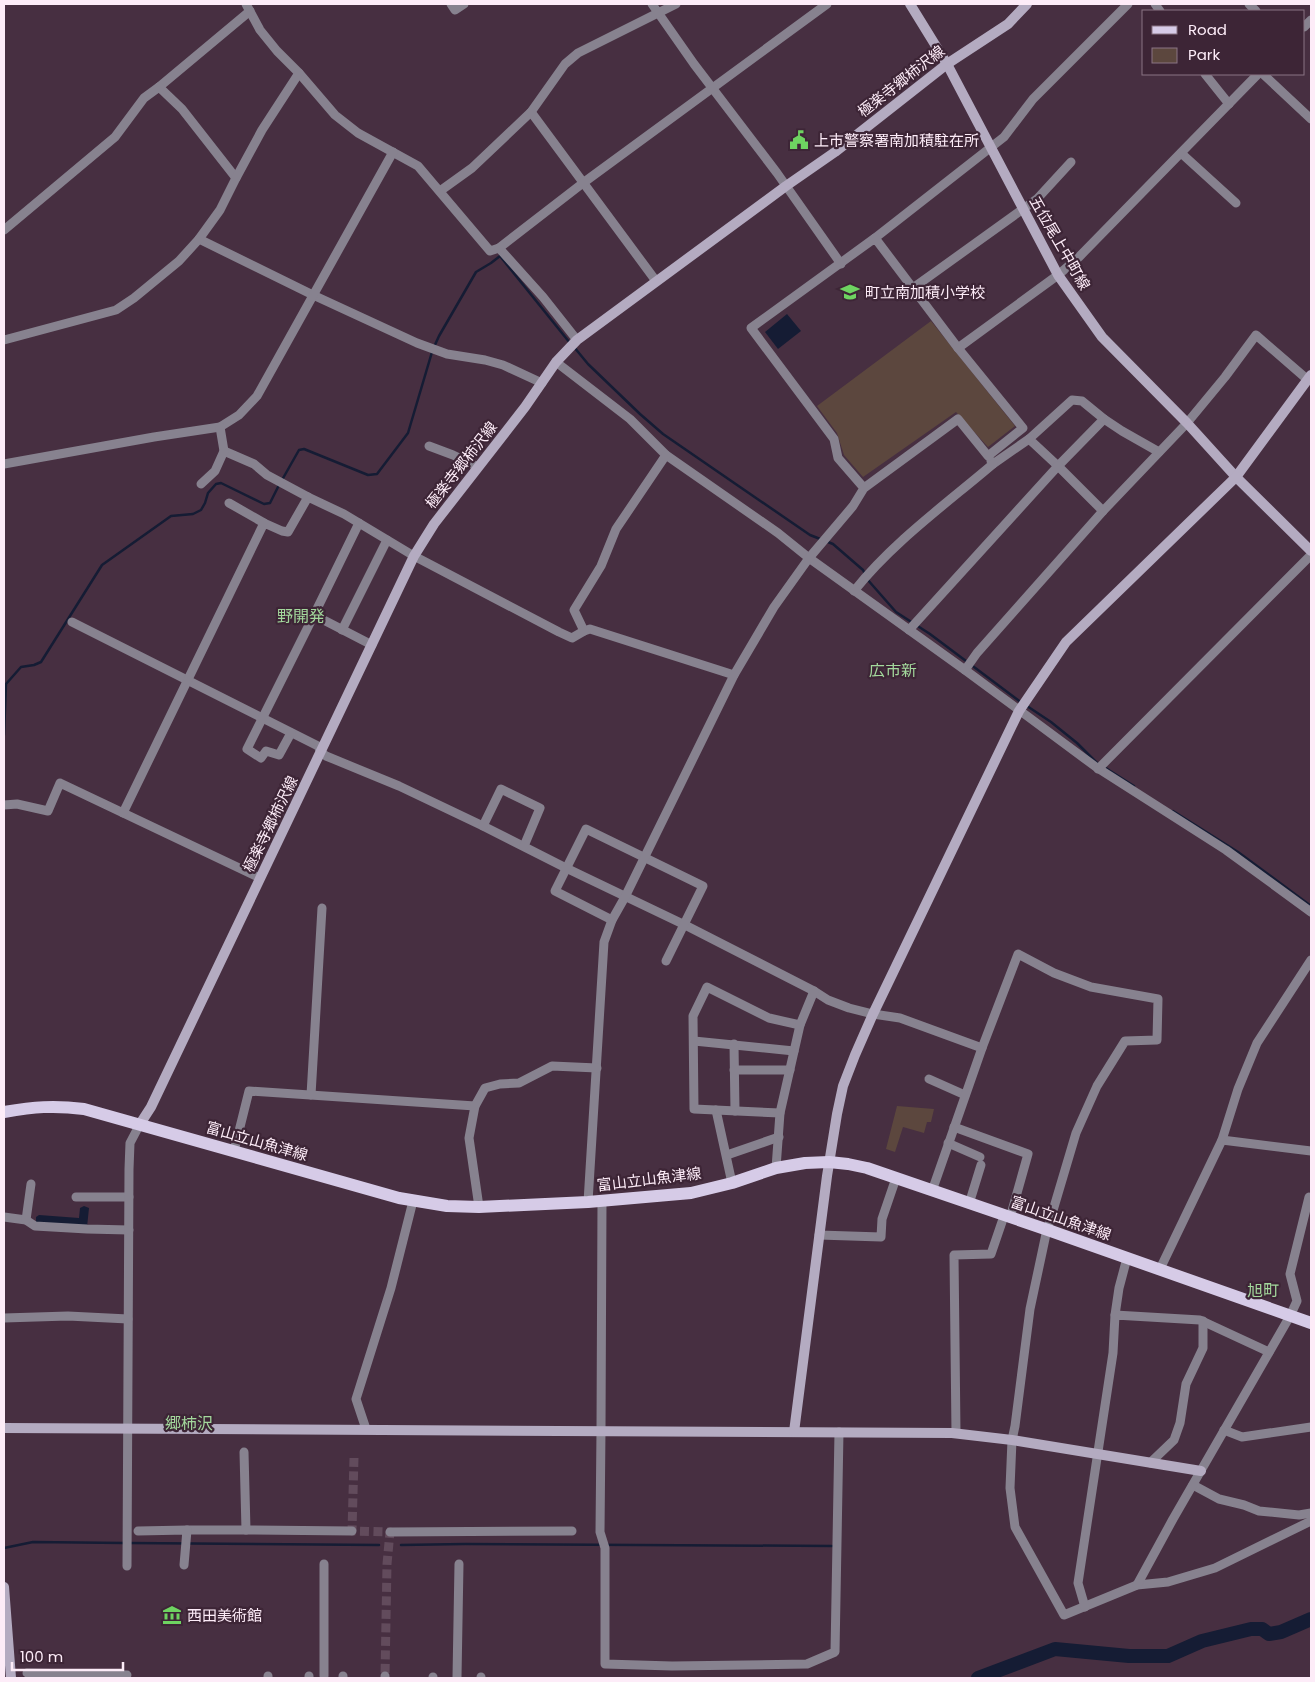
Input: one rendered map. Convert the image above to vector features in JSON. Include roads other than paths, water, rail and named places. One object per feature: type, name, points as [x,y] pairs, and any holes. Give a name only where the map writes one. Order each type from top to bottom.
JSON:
[{"type":"main road","name":"富山立山魚津線","points":[[4,1112],[59,1106],[84,1109],[413,1201],[447,1206],[588,1202],[692,1193],[732,1183],[776,1168],[805,1163],[829,1162],[848,1164],[867,1168],[1048,1230],[1311,1323]]},
{"type":"street","points":[[451,4],[455,10],[464,4]]},
{"type":"street","points":[[652,4],[842,264]]},
{"type":"street","points":[[440,191],[472,168],[531,112],[565,64],[578,53],[676,4]]},
{"type":"street","points":[[4,230],[116,137],[144,98],[159,87],[248,7],[260,30],[335,115],[358,132],[418,166],[490,251],[499,248],[583,182],[827,4]]},
{"type":"street","name":"五位尾上中町線","points":[[910,4],[947,64],[1058,275],[1102,337],[1311,553]]},
{"type":"street","name":"極楽寺郷柿沢線","points":[[140,1124],[150,1107],[414,556],[434,524],[525,407],[556,362],[577,340],[835,152],[947,64],[1008,24],[1027,4]]},
{"type":"street","points":[[864,488],[838,458],[834,439],[751,328],[842,264],[1004,138],[1033,99],[1128,4]]},
{"type":"street","points":[[4,340],[116,310],[134,298],[179,261],[199,239],[220,210],[262,130],[299,73]]},
{"type":"street","points":[[1206,75],[1229,104]]},
{"type":"street","points":[[958,348],[1058,275],[1079,257],[1257,75]]},
{"type":"street","points":[[1264,75],[1311,119]]},
{"type":"street","points":[[159,87],[182,109],[236,178]]},
{"type":"street","points":[[531,112],[656,282]]},
{"type":"street","points":[[4,464],[220,427],[239,415],[257,396],[393,152]]},
{"type":"street","points":[[1181,154],[1236,203]]},
{"type":"street","points":[[913,288],[1037,199],[1072,162]]},
{"type":"street","points":[[854,591],[870,571],[991,460],[1023,428],[958,348],[875,238]]},
{"type":"street","points":[[199,239],[417,343],[447,354],[503,365],[542,382]]},
{"type":"street","points":[[499,248],[543,297],[577,340]]},
{"type":"street","points":[[794,1432],[829,1162],[843,1086],[854,1055],[873,1014],[1019,711],[1066,642],[1236,477],[1309,378],[1256,335],[1225,377],[1187,423],[1104,511],[977,653],[965,670]]},
{"type":"street","points":[[556,362],[630,419],[666,455],[770,527],[808,558],[965,670],[1098,769],[1226,850],[1311,912]]},
{"type":"street","points":[[991,460],[1029,439],[1072,400],[1082,401],[1122,431],[1159,452]]},
{"type":"street","points":[[588,1202],[604,942],[612,920],[734,675],[774,607],[808,558],[852,506],[864,488],[958,419],[991,460]]},
{"type":"street","points":[[909,630],[1058,466],[1104,419]]},
{"type":"street","points":[[201,484],[215,471],[224,451],[220,427]]},
{"type":"street","points":[[1029,439],[1104,511]]},
{"type":"street","points":[[428,446],[478,467]]},
{"type":"street","points":[[224,451],[254,464],[268,475],[359,522],[414,556],[572,638],[584,631],[590,630],[734,675]]},
{"type":"street","points":[[584,631],[574,610],[601,566],[616,529],[666,455]]},
{"type":"street","points":[[230,503],[264,523],[288,532],[308,497]]},
{"type":"street","points":[[291,733],[279,755],[266,751],[261,758],[247,749],[359,522]]},
{"type":"street","points":[[123,813],[264,523]]},
{"type":"street","points":[[342,630],[387,540]]},
{"type":"street","points":[[1098,769],[1311,553]]},
{"type":"street","points":[[314,615],[372,645]]},
{"type":"street","points":[[72,622],[318,746],[326,756],[399,786],[483,826],[685,925],[828,1000],[849,1008],[900,1018],[982,1048]]},
{"type":"street","points":[[4,805],[17,804],[48,811],[60,783],[260,878]]},
{"type":"street","points":[[483,826],[501,789],[540,808],[524,846]]},
{"type":"street","points":[[612,920],[555,891],[586,829],[645,856],[703,886],[666,961]]},
{"type":"street","points":[[311,1095],[322,908]]},
{"type":"street","points":[[932,1191],[982,1048],[1018,954],[1054,973],[1090,987],[1158,999],[1156,1040],[1125,1041],[1097,1086],[1076,1133],[1048,1230],[1030,1309],[1012,1440],[1010,1488],[1015,1527],[1064,1615],[1138,1585],[1168,1582],[1215,1568],[1311,1521]]},
{"type":"street","points":[[1160,1269],[1222,1140],[1238,1089],[1257,1044],[1311,960]]},
{"type":"street","points":[[780,1113],[694,1109],[693,1016],[707,987],[769,1018],[800,1025]]},
{"type":"street","points":[[776,1168],[780,1113],[800,1025],[814,991]]},
{"type":"street","points":[[694,1041],[794,1051]]},
{"type":"street","points":[[734,1044],[735,1111]]},
{"type":"street","points":[[479,1206],[468,1138],[475,1106],[485,1088],[500,1084],[519,1083],[552,1066],[597,1068]]},
{"type":"street","points":[[734,1070],[790,1070]]},
{"type":"street","points":[[929,1079],[966,1095]]},
{"type":"street","points":[[234,1151],[249,1091],[475,1106]]},
{"type":"street","points":[[716,1110],[732,1183]]},
{"type":"street","points":[[128,1566],[130,1143],[140,1124]]},
{"type":"street","points":[[954,1127],[1028,1154],[1007,1217],[991,1254],[954,1255],[956,1433]]},
{"type":"street","points":[[727,1155],[779,1137]]},
{"type":"street","points":[[1222,1140],[1311,1152]]},
{"type":"street","points":[[948,1143],[981,1161],[969,1204]]},
{"type":"street","points":[[819,1235],[880,1237],[882,1219],[896,1178]]},
{"type":"street","points":[[26,1220],[31,1184]]},
{"type":"street","points":[[76,1196],[129,1197]]},
{"type":"street","points":[[1138,1585],[1297,1301],[1290,1274],[1309,1197],[1311,1198]]},
{"type":"street","points":[[366,1430],[356,1399],[391,1288],[413,1201]]},
{"type":"street","points":[[602,1201],[600,1532],[605,1548],[605,1664],[672,1666],[807,1664],[835,1652],[839,1432]]},
{"type":"street","points":[[4,1217],[26,1220],[35,1226],[87,1230],[129,1230]]},
{"type":"street","points":[[1085,1606],[1078,1583],[1114,1353],[1115,1315],[1127,1258]]},
{"type":"street","points":[[1115,1315],[1200,1320],[1270,1352]]},
{"type":"street","points":[[4,1318],[68,1316],[128,1319]]},
{"type":"street","points":[[1150,1463],[1174,1440],[1180,1423],[1186,1384],[1203,1348],[1203,1321]]},
{"type":"street","points":[[1224,1430],[1242,1437],[1311,1427]]},
{"type":"street","points":[[4,1428],[956,1433],[1012,1440],[1201,1471]]},
{"type":"street","points":[[244,1452],[246,1530]]},
{"type":"street","points":[[1193,1484],[1218,1499],[1244,1505],[1259,1511],[1299,1515],[1311,1513]]},
{"type":"street","points":[[138,1530],[352,1531]]},
{"type":"street","points":[[184,1565],[187,1530]]},
{"type":"street","points":[[390,1532],[572,1531]]},
{"type":"street","points":[[324,1564],[324,1676]]},
{"type":"street","points":[[457,1677],[459,1564]]},
{"type":"street","points":[[4,1587],[11,1678]]},
{"type":"street","points":[[27,1673],[127,1675]]},
{"type":"water","points":[[787,314],[801,331],[778,349],[765,332]]},
{"type":"water","points":[[84,1206],[89,1208],[87,1227],[36,1223],[36,1217],[39,1215],[79,1218],[80,1208]]},
{"type":"waterway","points":[[434,347],[476,272],[500,256],[570,343]]},
{"type":"waterway","points":[[574,347],[588,364],[663,434],[810,535],[833,544],[863,570],[865,574]]},
{"type":"waterway","points":[[282,480],[299,450],[304,449],[368,475],[377,474],[408,433],[432,352]]},
{"type":"waterway","points":[[4,735],[6,684],[21,667],[41,662],[102,565],[171,516],[193,514],[201,510],[208,493],[216,484],[221,483],[264,504],[270,503],[279,485]]},
{"type":"waterway","points":[[867,579],[896,612],[930,634],[1022,703]]},
{"type":"waterway","points":[[1027,706],[1077,743],[1096,762],[1134,786]]},
{"type":"waterway","points":[[1173,811],[1238,852],[1311,906]]},
{"type":"waterway","points":[[4,1548],[33,1542],[124,1543]]},
{"type":"waterway","points":[[129,1543],[379,1545]]},
{"type":"waterway","points":[[401,1545],[832,1546]]},
{"type":"waterway","points":[[978,1678],[1055,1649],[1129,1656],[1168,1656],[1202,1641],[1251,1629],[1262,1629],[1269,1634],[1281,1632],[1311,1619]]},
{"type":"tunnel","points":[[354,1458],[352,1531],[390,1532],[387,1564],[385,1676]]},
{"type":"place","name":"上市警察署南加積駐在所","points":[[799,140]]},
{"type":"place","name":"町立南加積小学校","points":[[850,292]]},
{"type":"place","name":"西田美術館","points":[[172,1615]]},
{"type":"district","name":"野開発","points":[[301,616]]},
{"type":"district","name":"広市新","points":[[893,670]]},
{"type":"district","name":"旭町","points":[[1263,1290]]},
{"type":"district","name":"郷柿沢","points":[[189,1423]]}]
